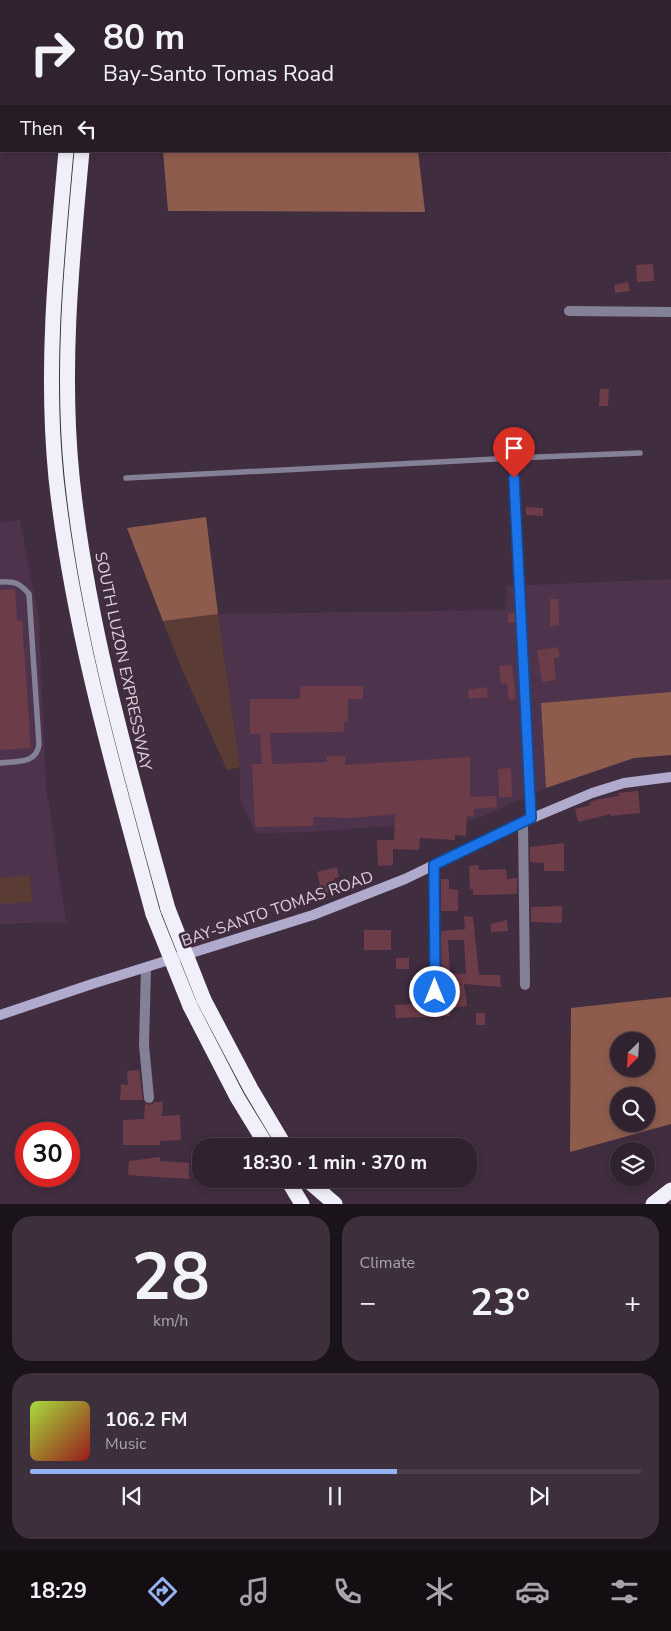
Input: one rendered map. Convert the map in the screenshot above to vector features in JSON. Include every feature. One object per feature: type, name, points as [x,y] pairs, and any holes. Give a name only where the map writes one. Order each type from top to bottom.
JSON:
[{"type":"highway","name":"SOUTH LUZON EXPRESSWAY","points":[[66,152],[53,291],[51,383],[56,477],[71,586],[102,730],[153,914],[190,1006],[237,1097],[262,1138]]},
{"type":"highway","name":"SOUTH LUZON EXPRESSWAY","points":[[82,152],[68,292],[66,382],[72,475],[87,583],[118,726],[168,909],[204,1000],[250,1090],[280,1138]]},
{"type":"highway","points":[[292,1188],[302,1204]]},
{"type":"highway","points":[[310,1188],[320,1204]]},
{"type":"highway","points":[[316,1188],[335,1204]]},
{"type":"highway","points":[[653,1204],[671,1190]]},
{"type":"main road","name":"BAY-SANTO TOMAS ROAD","points":[[0,1016],[92,984],[313,915],[434,865],[527,820],[624,783],[671,777]]},
{"type":"street","points":[[569,311],[671,312]]},
{"type":"street","points":[[525,985],[527,820]]},
{"type":"street","points":[[434,865],[435,992]]},
{"type":"street","points":[[146,968],[144,1045],[150,1098]]},
{"type":"lane","points":[[126,478],[640,453]]},
{"type":"lane","points":[[513,458],[527,820]]},
{"type":"lane","points":[[0,582],[14,581],[23,586],[29,594],[39,744],[38,754],[32,760],[0,763]]},
{"type":"shaded area","points":[[163,152],[418,152],[425,212],[168,211]]},
{"type":"shaded area","points":[[206,517],[218,614],[163,621],[127,528]]},
{"type":"shaded area","points":[[20,520],[39,620],[46,786],[66,922],[0,924],[0,523]]},
{"type":"shaded area","points":[[671,579],[671,692],[541,703],[546,788],[474,820],[309,832],[255,833],[240,799],[240,767],[218,614],[506,610],[507,586]]},
{"type":"shaded area","points":[[218,614],[240,767],[227,770],[181,667],[163,621]]},
{"type":"shaded area","points":[[671,692],[671,755],[634,758],[546,788],[541,703]]},
{"type":"shaded area","points":[[30,875],[32,902],[0,904],[0,878]]},
{"type":"shaded area","points":[[671,997],[671,1124],[655,1128],[655,1087],[610,1087],[610,1132],[642,1132],[570,1152],[571,1008]]},
{"type":"building","points":[[653,264],[654,281],[637,282],[636,265]]},
{"type":"building","points":[[628,282],[630,291],[615,293],[614,285]]},
{"type":"building","points":[[600,389],[609,389],[608,406],[599,406]]},
{"type":"building","points":[[526,507],[543,508],[543,516],[526,515]]},
{"type":"building","points":[[15,589],[17,621],[22,621],[31,748],[0,750],[0,590]]},
{"type":"building","points":[[550,599],[558,599],[559,625],[550,626]]},
{"type":"building","points":[[508,613],[516,613],[516,623],[508,623]]},
{"type":"building","points":[[558,647],[560,657],[554,658],[556,680],[542,682],[537,650]]},
{"type":"building","points":[[512,665],[516,699],[509,700],[507,683],[501,684],[499,666]]},
{"type":"building","points":[[300,686],[363,686],[363,699],[348,699],[348,722],[344,722],[344,732],[270,733],[272,764],[327,762],[327,756],[345,756],[345,765],[470,757],[470,797],[496,796],[497,807],[474,809],[474,816],[467,816],[466,836],[455,835],[455,840],[420,838],[419,850],[393,849],[393,865],[378,866],[377,840],[394,840],[395,814],[351,818],[313,817],[313,826],[255,827],[252,764],[262,764],[260,734],[250,734],[250,699],[300,699]]},
{"type":"building","points":[[487,687],[488,697],[469,699],[468,690]]},
{"type":"building","points":[[511,768],[512,797],[499,797],[498,769]]},
{"type":"building","points":[[638,791],[640,813],[611,816],[611,814],[578,822],[575,809],[591,805],[590,802],[599,799],[619,796],[618,793]]},
{"type":"building","points":[[564,843],[564,871],[544,871],[544,863],[530,862],[530,847]]},
{"type":"building","points":[[478,865],[479,870],[506,869],[507,879],[517,878],[517,894],[473,895],[473,889],[470,889],[469,866]]},
{"type":"building","points":[[337,867],[339,877],[334,878],[337,891],[322,894],[317,872]]},
{"type":"building","points":[[441,879],[449,879],[449,889],[458,890],[458,911],[441,911]]},
{"type":"building","points":[[562,906],[562,923],[531,922],[531,907]]},
{"type":"building","points":[[464,916],[473,917],[479,975],[500,975],[501,987],[464,984],[467,1006],[450,1008],[450,1016],[396,1018],[395,1005],[439,1003],[442,992],[441,931],[465,929]],"holes":[[[448,940],[464,940],[466,974],[450,973]]]},
{"type":"building","points":[[507,920],[508,931],[491,932],[491,924]]},
{"type":"building","points":[[364,930],[391,930],[391,950],[364,950]]},
{"type":"building","points":[[396,958],[409,958],[409,969],[396,969]]},
{"type":"building","points":[[476,1013],[485,1013],[485,1025],[476,1025]]},
{"type":"building","points":[[139,1070],[143,1100],[120,1100],[121,1084],[128,1085],[127,1071]]},
{"type":"building","points":[[155,1102],[163,1102],[162,1116],[180,1115],[181,1140],[160,1141],[160,1145],[123,1145],[123,1120],[144,1119],[145,1103],[150,1105]]},
{"type":"building","points":[[160,1157],[160,1161],[189,1163],[189,1179],[128,1175],[129,1161]]},
{"type":"route","points":[[435,992],[434,865],[531,818],[514,478]]}]
